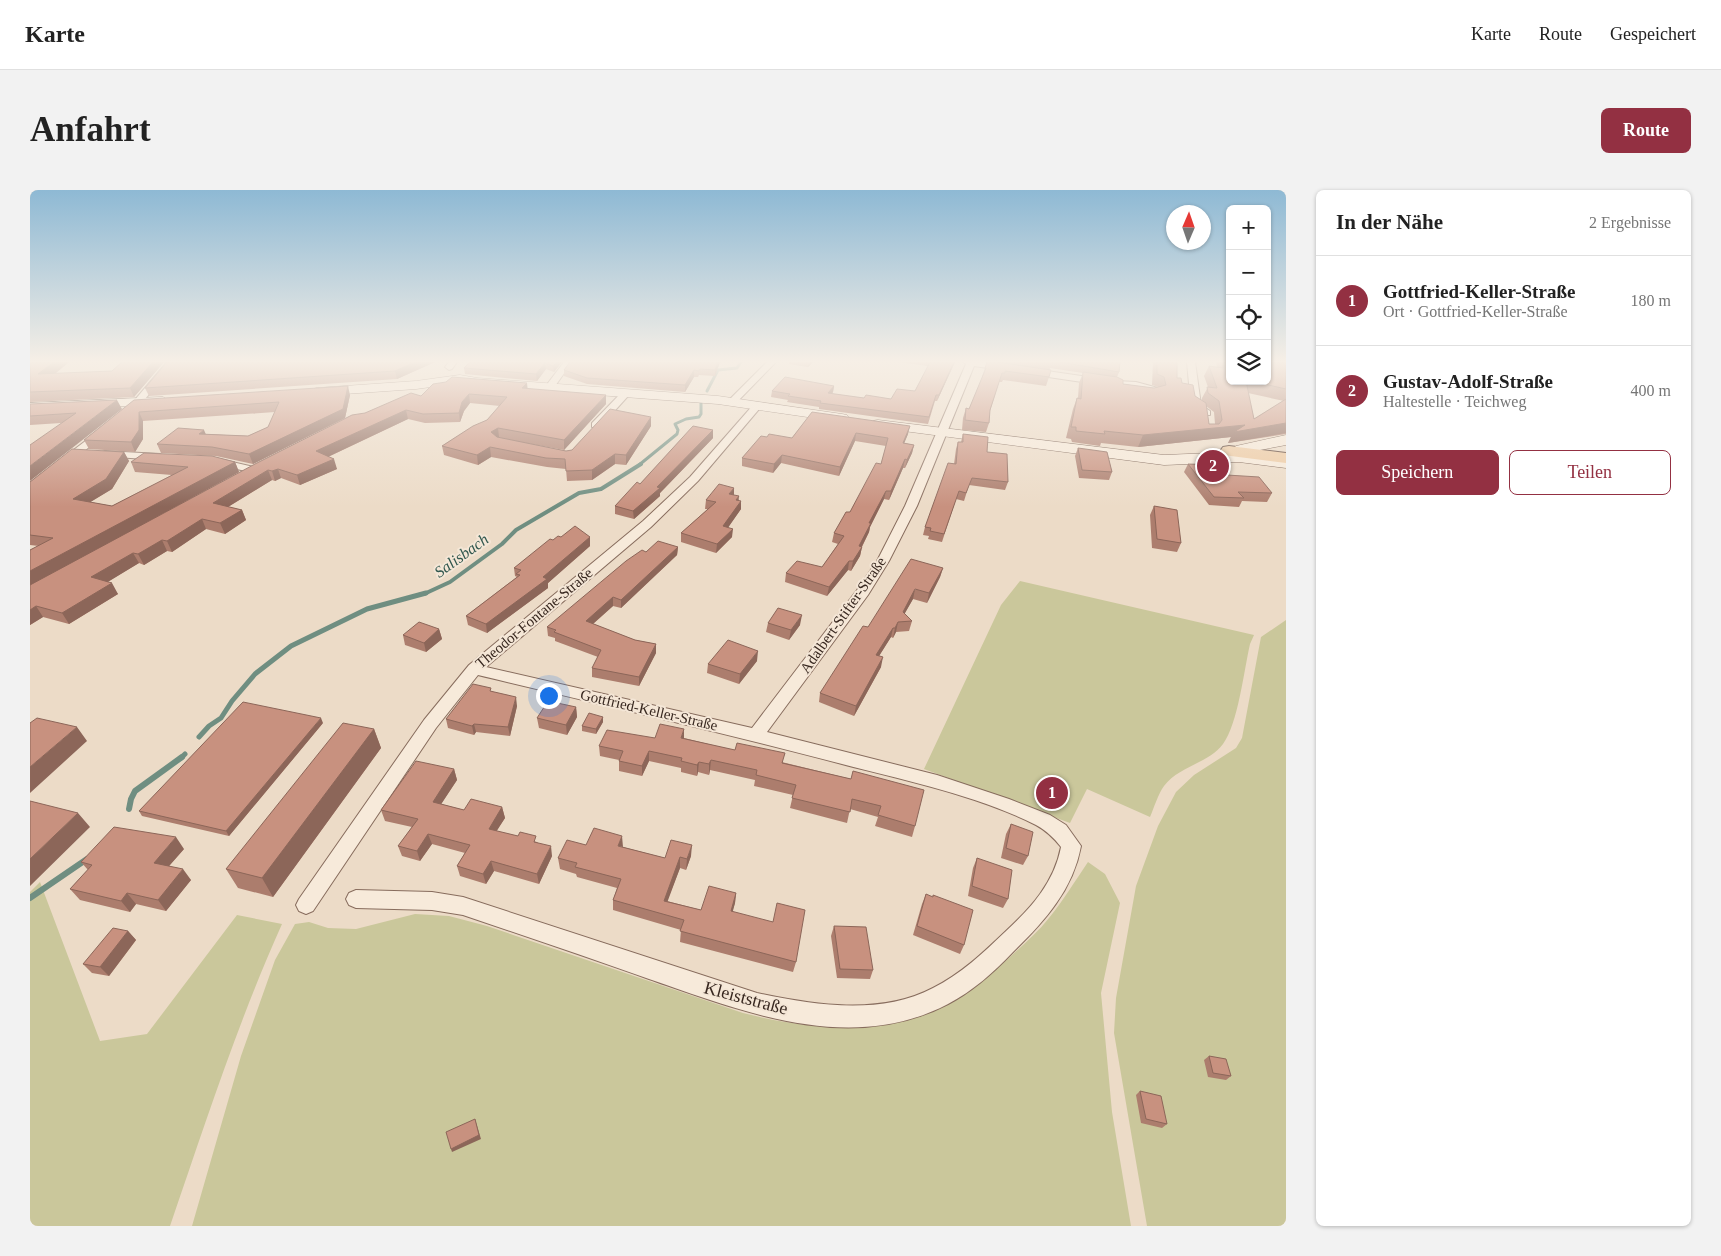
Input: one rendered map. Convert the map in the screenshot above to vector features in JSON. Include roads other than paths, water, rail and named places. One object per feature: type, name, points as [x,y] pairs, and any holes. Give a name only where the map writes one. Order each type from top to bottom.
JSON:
[{"type":"main road","points":[[786,410],[940,433],[1113,454],[1177,460],[1248,457],[1286,464]]},
{"type":"main road","points":[[1113,454],[1143,455],[1230,451],[1286,442]]},
{"type":"main road","points":[[1286,442],[1282,449],[1286,456]]},
{"type":"main road","points":[[1230,451],[1286,456]]},
{"type":"street","points":[[30,489],[128,410]]},
{"type":"street","points":[[587,435],[610,410]]},
{"type":"street","name":"Theodor-Fontane-Straße","points":[[306,905],[430,724],[474,669],[647,524],[694,479],[753,410]]},
{"type":"street","name":"Adalbert-Stifter-Straße","points":[[756,735],[863,592],[883,561],[911,506],[950,410]]},
{"type":"street","points":[[1203,410],[1206,412],[1208,426]]},
{"type":"street","points":[[75,454],[168,458]]},
{"type":"street","points":[[204,460],[258,468]]},
{"type":"street","points":[[236,480],[258,468]]},
{"type":"street","name":"Gottfried-Keller-Straße","points":[[474,669],[756,735],[937,782],[1003,804],[1043,820],[1059,830],[1071,846]]},
{"type":"street","name":"Kleiststraße","points":[[356,899],[424,901],[463,906],[746,1002],[810,1014],[839,1017],[872,1015],[899,1011],[932,1001],[990,960],[1039,910],[1066,871],[1070,859],[1071,846]]},
{"type":"waterway","name":"Salisbach","points":[[639,465],[677,434],[678,430],[675,424],[686,419],[699,417],[701,410]]},
{"type":"waterway","name":"Salisbach","points":[[424,594],[450,582],[502,544],[516,530],[579,493],[601,489],[641,464]]},
{"type":"waterway","name":"Salisbach","points":[[199,737],[209,726],[221,718],[232,701],[255,674],[291,646],[367,609],[426,593]]},
{"type":"waterway","name":"Salisbach","points":[[182,757],[185,754]]},
{"type":"waterway","name":"Salisbach","points":[[129,809],[135,791],[182,757]]},
{"type":"waterway","name":"Salisbach","points":[[30,898],[87,859]]},
{"type":"place","name":"Gustav-Adolf-Straße","points":[[1213,466]]},
{"type":"place","name":"Gottfried-Keller-Straße","points":[[1052,793]]}]
